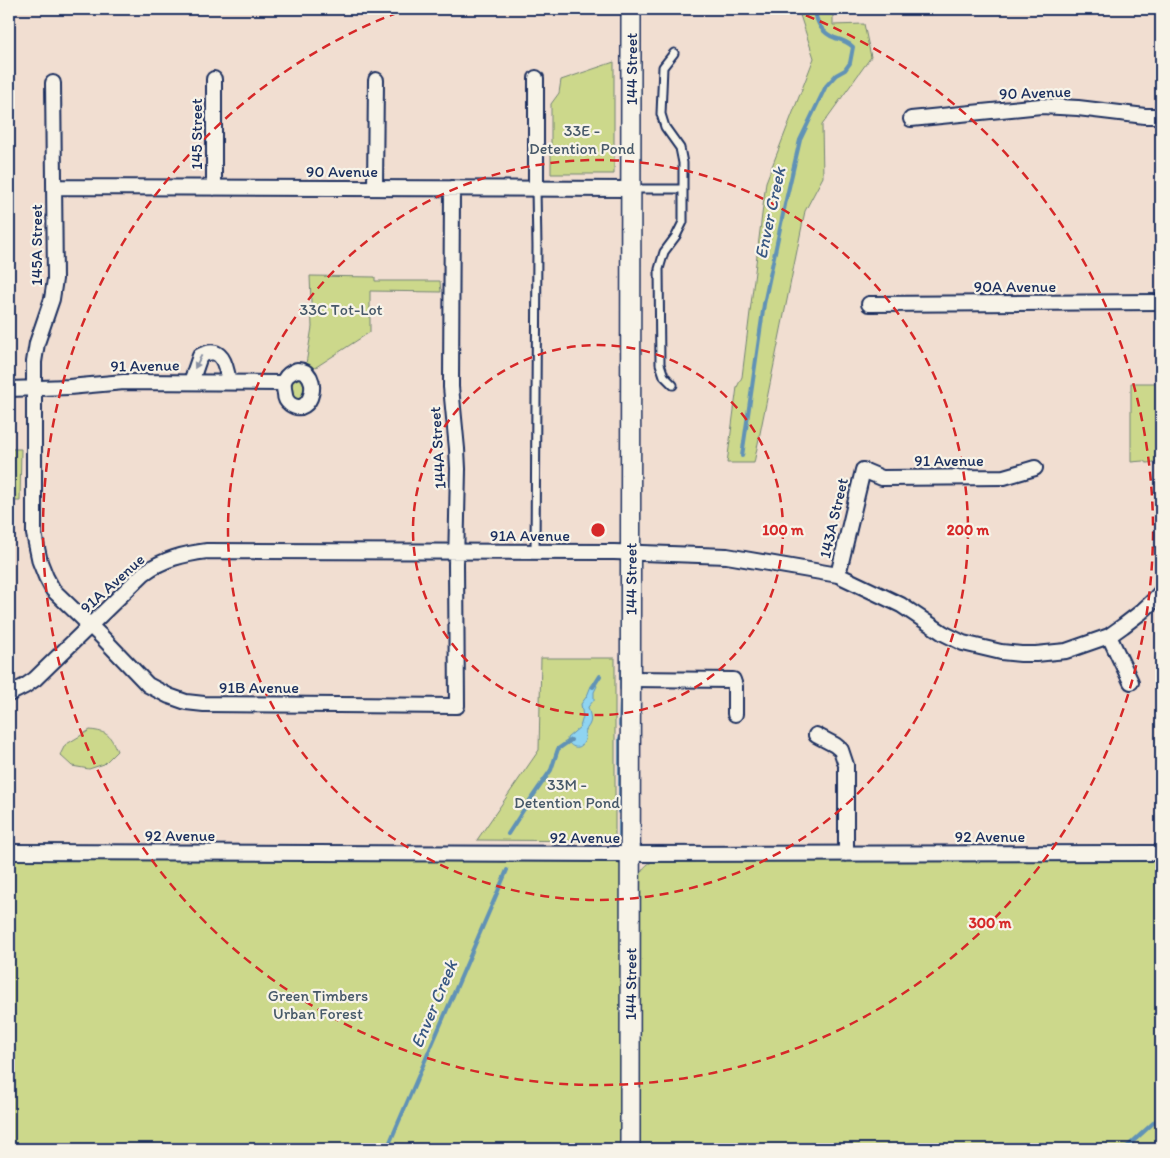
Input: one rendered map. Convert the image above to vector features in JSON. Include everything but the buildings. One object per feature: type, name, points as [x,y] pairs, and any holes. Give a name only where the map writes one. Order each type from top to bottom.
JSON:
[{"type":"main road","name":"144 Street","points":[[630,1149],[631,9]]},
{"type":"street","points":[[536,78],[536,189]]},
{"type":"street","name":"145 Street","points":[[214,79],[214,188]]},
{"type":"street","points":[[375,188],[376,80]]},
{"type":"street","name":"145A Street","points":[[53,83],[55,279],[52,299],[35,352],[34,534],[38,555],[46,578],[53,590],[90,626]]},
{"type":"street","name":"90 Avenue","points":[[910,119],[1041,106],[1161,116]]},
{"type":"street","name":"90 Avenue","points":[[54,187],[631,189]]},
{"type":"street","name":"144A Street","points":[[452,188],[451,378],[458,469],[456,552],[457,706]]},
{"type":"street","name":"90A Avenue","points":[[869,304],[1161,302]]},
{"type":"street","points":[[191,382],[200,356],[212,352],[223,358],[230,382]]},
{"type":"street","name":"91 Avenue","points":[[9,389],[69,387],[124,382],[283,383]]},
{"type":"street","name":"91 Avenue","points":[[863,470],[882,478],[1004,477],[1036,468]]},
{"type":"street","name":"143A Street","points":[[838,575],[863,470]]},
{"type":"street","name":"91A Avenue","points":[[9,694],[35,679],[152,567],[171,558],[189,553],[216,550],[630,553],[727,556],[838,575],[901,605],[963,643],[1001,652],[1021,654],[1066,651],[1109,636],[1140,613],[1161,592]]},
{"type":"street","name":"91B Avenue","points":[[90,626],[148,685],[186,702],[204,704],[457,706]]},
{"type":"street","points":[[1109,636],[1131,682]]},
{"type":"street","points":[[630,679],[733,680],[735,686],[735,714]]},
{"type":"street","points":[[816,735],[841,750],[846,765],[846,854]]},
{"type":"street","name":"92 Avenue","points":[[9,852],[1161,853]]},
{"type":"lane","points":[[673,385],[664,376],[660,364],[659,269],[664,252],[676,236],[683,222],[683,163],[680,148],[665,127],[662,114],[663,67],[674,53]]},
{"type":"lane","points":[[535,552],[536,189]]},
{"type":"lane","points":[[631,189],[683,189]]},
{"type":"green space","points":[[798,9],[833,9],[833,25],[864,24],[871,57],[822,125],[823,177],[805,211],[754,463],[727,463],[737,387],[742,377],[766,182],[814,58]]},
{"type":"green space","name":"33E - Detention Pond","points":[[614,62],[614,174],[551,174],[551,104],[559,93],[561,80]]},
{"type":"green space","name":"33C Tot-Lot","points":[[310,276],[375,277],[375,281],[440,281],[441,292],[370,291],[370,332],[313,369],[306,364],[312,327]]},
{"type":"green space","points":[[301,377],[305,382],[306,394],[302,399],[296,400],[291,396],[291,384],[293,379]]},
{"type":"green space","points":[[1131,383],[1161,383],[1161,461],[1147,463],[1143,461],[1131,462]]},
{"type":"green space","points":[[9,449],[21,449],[20,501],[9,501]]},
{"type":"green space","name":"33M - Detention Pond","points":[[541,658],[615,658],[615,841],[477,840],[539,750]]},
{"type":"green space","points":[[90,730],[108,735],[117,751],[104,764],[89,769],[72,766],[60,755],[65,745]]},
{"type":"green space","name":"Green Timbers Urban Forest","points":[[9,859],[613,861],[621,865],[626,1149],[9,1149]]},
{"type":"green space","points":[[1161,860],[1161,1149],[640,1149],[640,876],[648,864],[657,861]]},
{"type":"water","points":[[594,682],[597,686],[594,692],[594,700],[588,707],[591,721],[585,732],[585,741],[579,747],[574,747],[567,738],[580,727],[583,717],[581,704]]},
{"type":"waterway","name":"Enver Creek","points":[[742,456],[764,304],[800,140],[826,86],[836,75],[845,70],[850,63],[853,47],[845,41],[830,36],[823,30],[818,23],[815,9]]},
{"type":"waterway","points":[[621,671],[621,689]]},
{"type":"waterway","name":"Enver Creek","points":[[593,687],[600,676]]},
{"type":"waterway","points":[[620,726],[621,700]]},
{"type":"waterway","points":[[620,738],[620,812]]},
{"type":"waterway","name":"Enver Creek","points":[[508,834],[551,770],[558,749],[571,740]]},
{"type":"waterway","points":[[620,821],[620,836]]},
{"type":"waterway","name":"Enver Creek","points":[[387,1149],[507,870]]},
{"type":"waterway","points":[[1123,1149],[1161,1116]]}]
